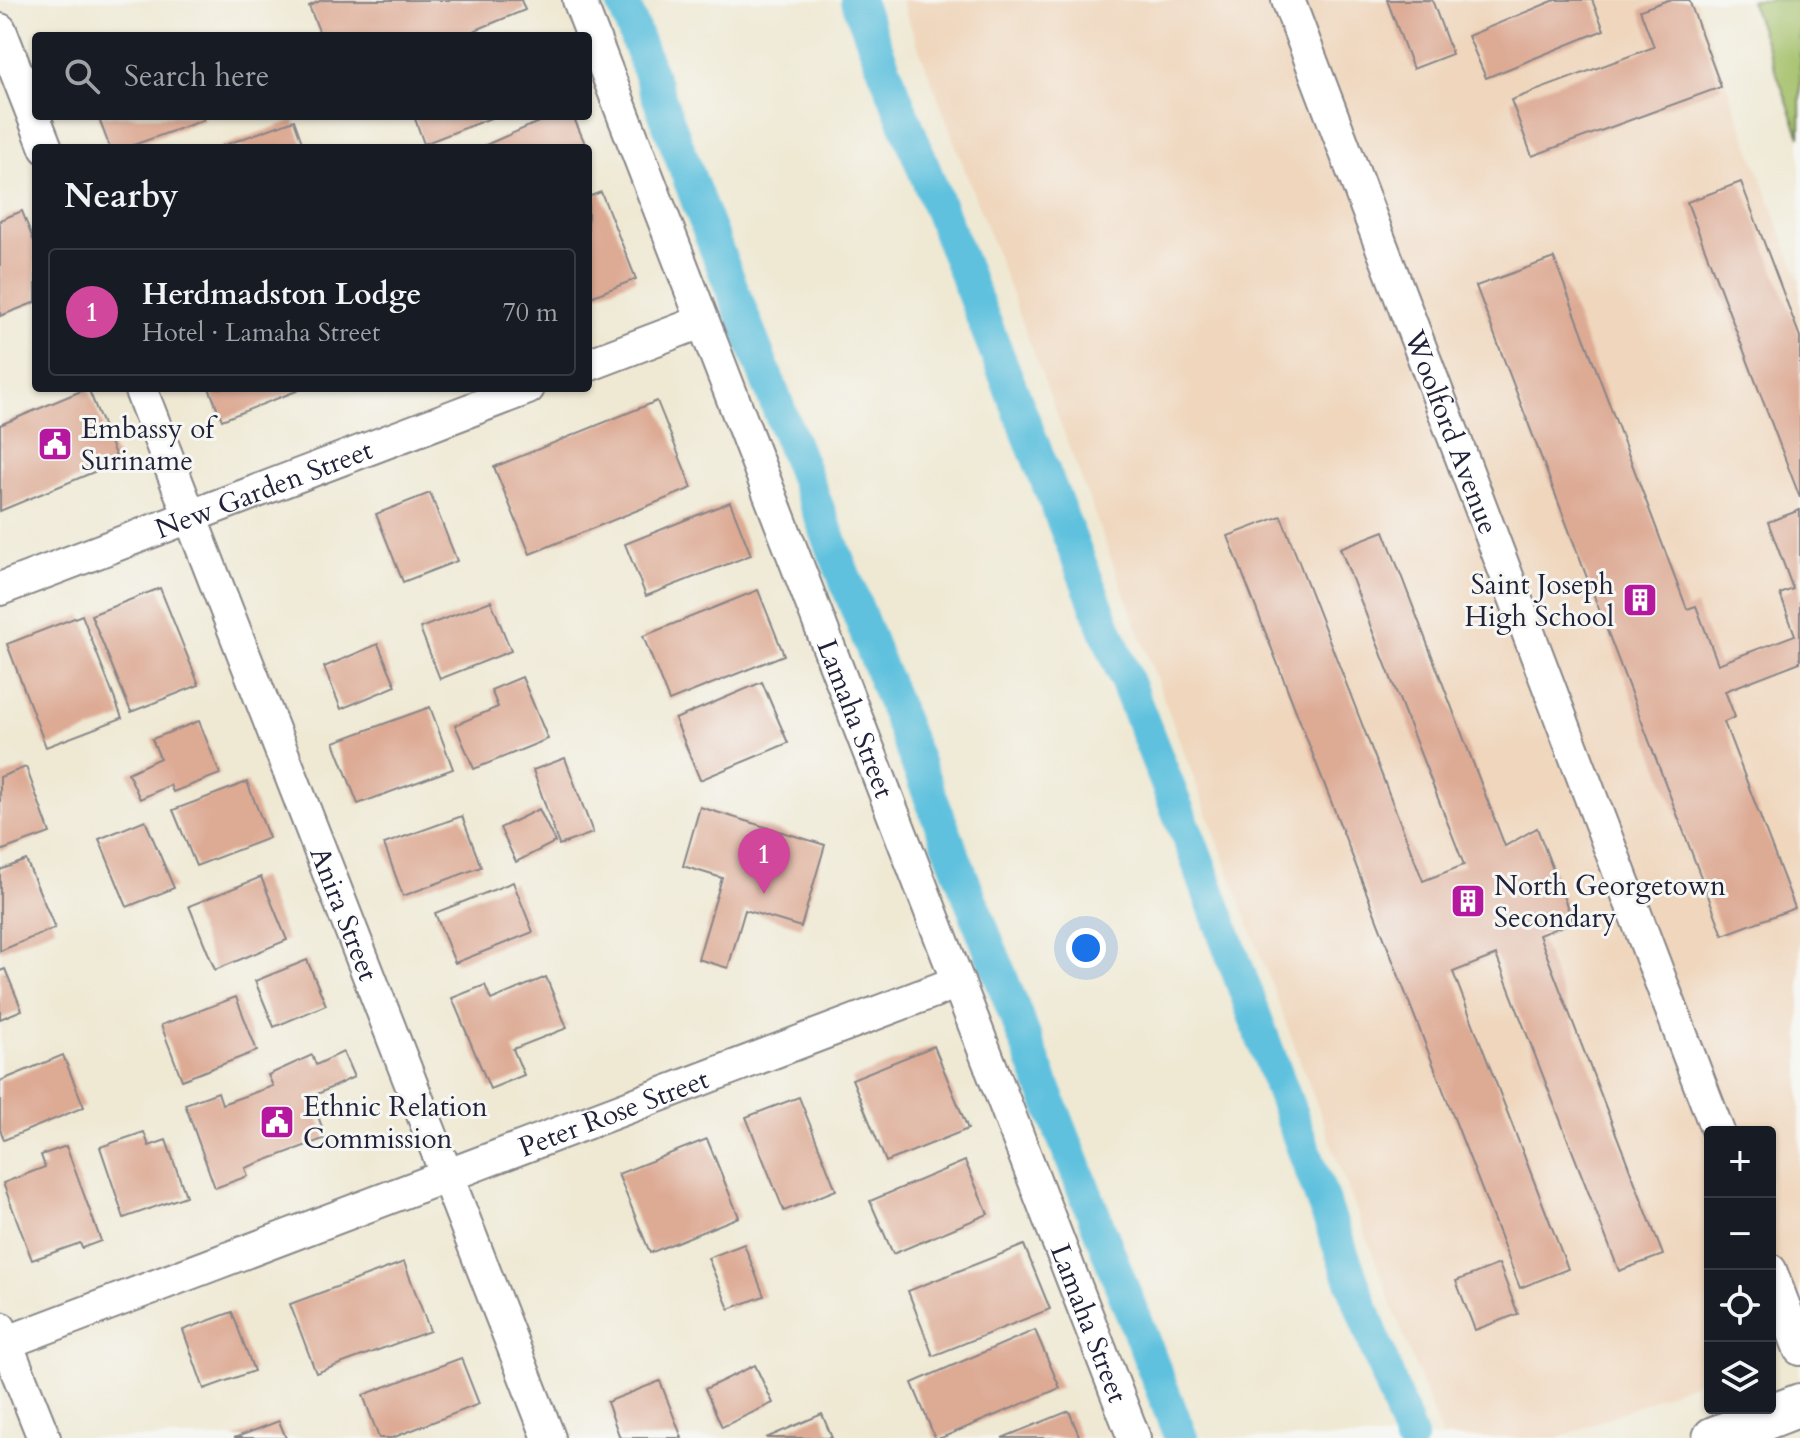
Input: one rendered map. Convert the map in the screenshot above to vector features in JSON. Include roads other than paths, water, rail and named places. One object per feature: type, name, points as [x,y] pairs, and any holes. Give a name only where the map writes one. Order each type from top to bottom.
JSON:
[{"type":"main road","points":[[1714,1438],[1800,1405]]},
{"type":"street","name":"Lamaha Street","points":[[579,0],[591,32]]},
{"type":"street","name":"Woolford Avenue","points":[[1288,0],[1716,1126]]},
{"type":"street","points":[[0,30],[32,112]]},
{"type":"street","name":"Lamaha Street","points":[[592,34],[1134,1438]]},
{"type":"street","points":[[35,120],[44,144]]},
{"type":"street","points":[[592,363],[701,322]]},
{"type":"street","name":"Anira Street","points":[[142,392],[549,1438]]},
{"type":"street","name":"New Garden Street","points":[[0,589],[518,392]]},
{"type":"street","name":"Peter Rose Street","points":[[2,1338],[447,1176],[958,982]]},
{"type":"street","points":[[1776,1286],[1800,1349]]},
{"type":"street","points":[[2,1338],[44,1438]]},
{"type":"waterway","points":[[622,0],[708,228],[1181,1438]]},
{"type":"waterway","points":[[857,0],[1196,857],[1410,1438]]},
{"type":"place","name":"Embassy of Suriname","points":[[55,444]]},
{"type":"place","name":"Saint Joseph High School","points":[[1640,600]]},
{"type":"place","name":"Herdmadston Lodge","points":[[764,894]]},
{"type":"place","name":"North Georgetown Secondary","points":[[1468,901]]},
{"type":"place","name":"Ethnic Relation Commission","points":[[277,1122]]}]
